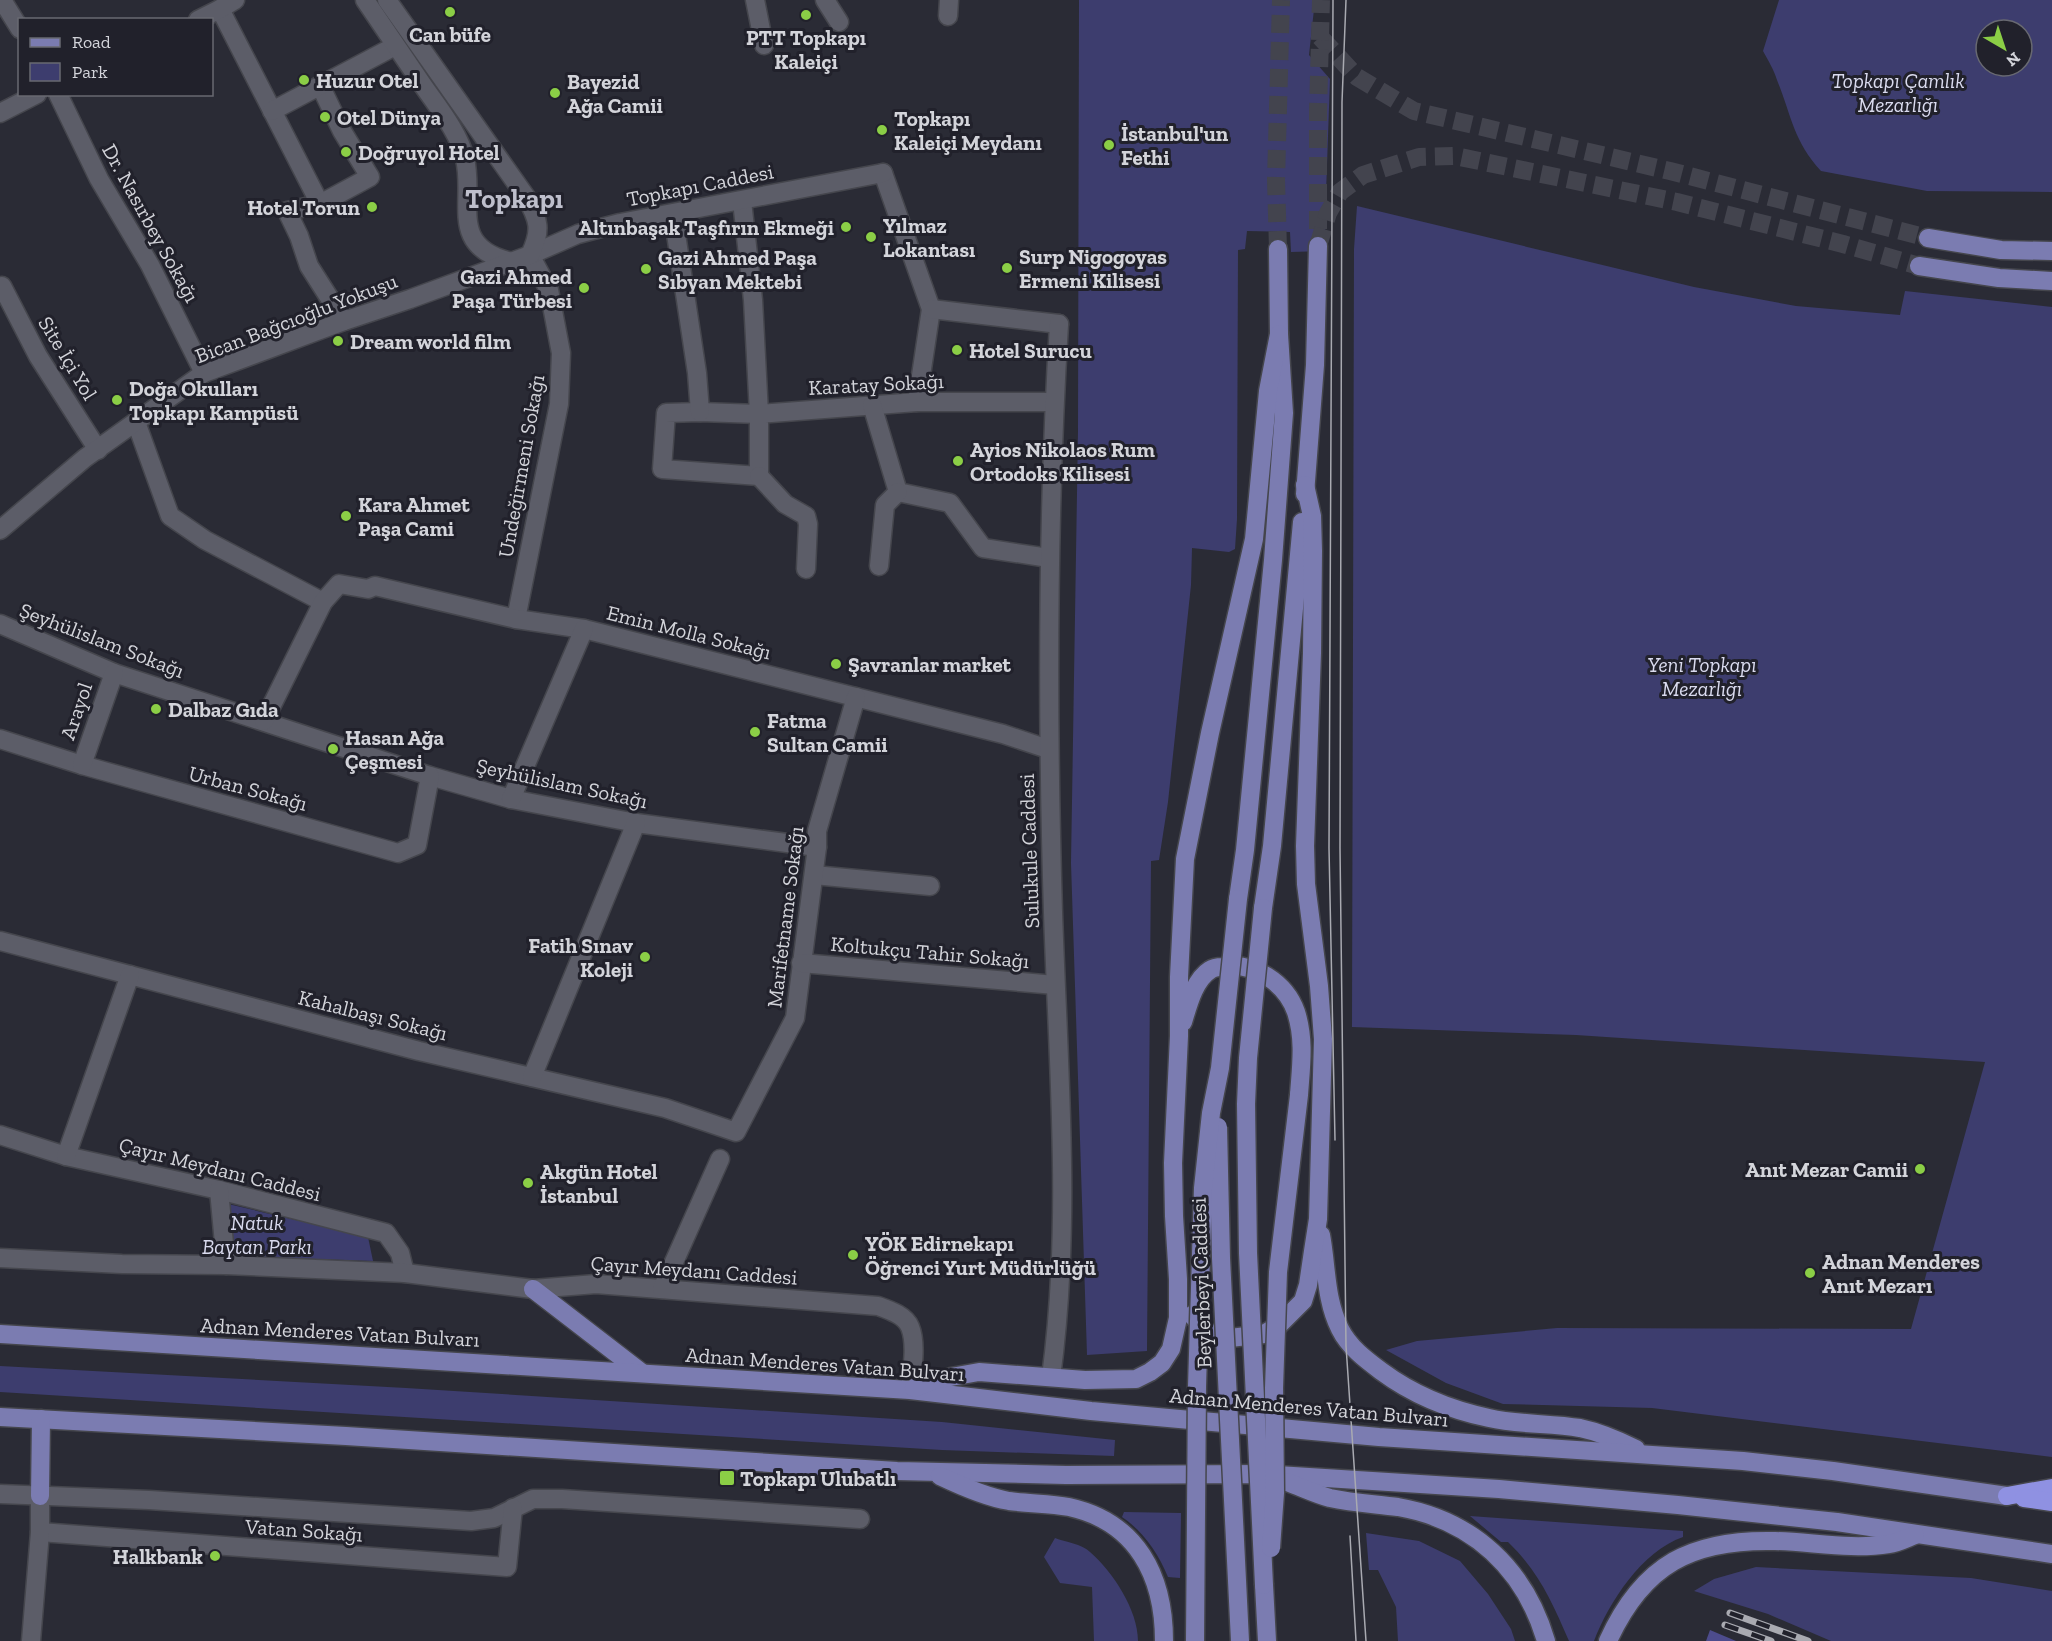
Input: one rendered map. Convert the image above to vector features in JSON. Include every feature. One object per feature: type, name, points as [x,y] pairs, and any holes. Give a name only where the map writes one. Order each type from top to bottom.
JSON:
[{"type":"highway","points":[[2007,1496],[2052,1488]]},
{"type":"highway","points":[[2007,1496],[2052,1502]]},
{"type":"main road","points":[[1928,238],[2001,250],[2052,252]]},
{"type":"main road","points":[[1267,1641],[1248,1253],[1246,1114],[1248,1058],[1263,908],[1272,846],[1305,484],[1314,365],[1318,246]]},
{"type":"main road","points":[[1195,1641],[1197,1387],[1202,1215],[1209,1125],[1220,1068],[1245,850],[1277,512],[1284,413],[1279,334],[1278,249]]},
{"type":"main road","points":[[1919,266],[1999,278],[2052,281]]},
{"type":"main road","points":[[910,1390],[934,1380],[979,1372],[1114,1380],[1136,1379],[1161,1363],[1171,1349],[1178,1318],[1173,1163],[1185,859],[1210,733],[1254,539],[1268,391],[1279,334]]},
{"type":"main road","points":[[1178,1279],[1193,1317],[1207,1332],[1230,1338],[1264,1334],[1279,1325],[1303,1301],[1308,1286],[1318,1219],[1323,1039],[1319,986],[1306,884],[1313,551],[1312,516],[1305,484]]},
{"type":"main road","points":[[1179,1036],[1199,981],[1211,969],[1234,965],[1253,968],[1270,979],[1284,993],[1295,1010],[1303,1049],[1278,1272],[1274,1388],[1274,1525],[1264,1585]]},
{"type":"main road","name":"Beylerbeyi Caddesi","points":[[1220,1068],[1218,1118],[1221,1258],[1240,1641]]},
{"type":"main road","points":[[1318,1219],[1325,1257],[1326,1284],[1339,1327],[1346,1341],[1365,1359],[1391,1378],[1421,1395],[1456,1409],[1490,1419],[1581,1428],[1619,1441],[1645,1454]]},
{"type":"main road","points":[[533,1289],[642,1373]]},
{"type":"main road","name":"Adnan Menderes Vatan Bulvarı","points":[[0,1334],[910,1390],[1091,1411],[1379,1437],[1743,1461],[1810,1468],[2007,1496]]},
{"type":"main road","points":[[0,1417],[933,1472],[1088,1475],[1262,1474],[1499,1489],[1838,1522],[2052,1554]]},
{"type":"main road","points":[[40,1496],[41,1419]]},
{"type":"main road","points":[[933,1472],[954,1483],[1009,1501],[1068,1507],[1085,1512],[1117,1529],[1138,1549],[1157,1584],[1162,1607],[1164,1641]]},
{"type":"main road","points":[[1262,1474],[1328,1497],[1425,1514],[1461,1528],[1494,1552],[1507,1566],[1532,1605],[1546,1641]]},
{"type":"main road","points":[[1608,1641],[1620,1616],[1635,1595],[1665,1567],[1696,1551],[1729,1544],[1776,1541],[1861,1547],[1892,1544],[1917,1535]]},
{"type":"street","points":[[2,0],[18,26]]},
{"type":"street","points":[[365,0],[445,117],[457,139],[465,159],[466,211],[471,233],[480,247],[494,257],[508,261]]},
{"type":"street","points":[[387,0],[526,197],[536,215],[539,229],[530,255]]},
{"type":"street","points":[[755,0],[764,45]]},
{"type":"street","points":[[825,0],[838,22]]},
{"type":"street","points":[[202,18],[228,5],[272,111],[320,204]]},
{"type":"street","points":[[272,111],[395,46]]},
{"type":"street","points":[[320,84],[342,131],[370,177],[320,204],[288,211],[309,266],[344,321]]},
{"type":"street","points":[[0,113],[33,96]]},
{"type":"street","name":"Dr. Nasırbey Sokağı","points":[[59,96],[99,179],[150,265],[204,373]]},
{"type":"street","name":"Topkapı Caddesi","points":[[508,261],[530,255],[578,234],[620,223],[882,173],[931,309]]},
{"type":"street","points":[[742,201],[753,300],[759,414],[759,476],[785,504],[806,516],[808,524],[806,569]]},
{"type":"street","points":[[673,214],[697,373],[700,412]]},
{"type":"street","name":"Undeğirmeni Sokağı","points":[[516,619],[559,404],[561,352],[549,290],[530,255]]},
{"type":"street","name":"Bican Bağcıoğlu Yokuşu","points":[[0,530],[85,458],[204,373],[344,321],[411,299],[508,261]]},
{"type":"street","name":"Site İçi Yol","points":[[2,286],[38,356],[99,450]]},
{"type":"street","points":[[917,402],[931,309]]},
{"type":"street","name":"Sulukule Caddesi","points":[[931,309],[1059,324],[1049,558],[1048,749],[1062,1148],[1059,1310],[1051,1377]]},
{"type":"street","name":"Karatay Sokağı","points":[[759,476],[662,469],[666,413],[759,414],[917,402],[1054,402]]},
{"type":"street","points":[[872,405],[898,492]]},
{"type":"street","points":[[136,422],[170,516],[205,540],[323,602],[264,721]]},
{"type":"street","points":[[898,492],[950,503],[983,548],[1049,558]]},
{"type":"street","points":[[879,566],[885,505],[898,492]]},
{"type":"street","name":"Emin Molla Sokağı","points":[[323,602],[339,584],[368,589],[375,586],[516,619],[584,629],[1003,734],[1048,749]]},
{"type":"street","name":"Şeyhülislam Sokağı","points":[[0,624],[114,672],[430,777],[511,799],[636,823],[817,847]]},
{"type":"street","points":[[511,799],[584,629]]},
{"type":"street","name":"Arayol","points":[[82,765],[114,672]]},
{"type":"street","name":"Marifetname Sokağı","points":[[735,1132],[795,1018],[818,831],[856,698]]},
{"type":"street","name":"Urban Sokağı","points":[[0,740],[398,853],[417,844],[430,777]]},
{"type":"street","points":[[532,1077],[636,823]]},
{"type":"street","points":[[814,875],[930,885]]},
{"type":"street","name":"Kahalbaşı Sokağı","points":[[0,941],[419,1051],[665,1108],[735,1132]]},
{"type":"street","name":"Koltukçu Tahir Sokağı","points":[[801,963],[1055,985]]},
{"type":"street","points":[[66,1156],[130,975]]},
{"type":"street","name":"Çayır Meydanı Caddesi","points":[[0,1135],[66,1156],[219,1190],[386,1233],[400,1253],[405,1273]]},
{"type":"street","points":[[663,1289],[720,1159]]},
{"type":"street","points":[[219,1190],[226,1265]]},
{"type":"street","name":"Çayır Meydanı Caddesi","points":[[0,1258],[405,1273],[533,1289],[596,1284],[878,1306],[898,1314],[910,1325],[914,1354],[910,1390]]},
{"type":"street","points":[[0,1494],[149,1500],[471,1521],[495,1518],[532,1499],[562,1499],[860,1519]]},
{"type":"street","points":[[31,1641],[40,1532],[40,1496]]},
{"type":"street","name":"Vatan Sokağı","points":[[40,1532],[507,1567],[513,1508]]},
{"type":"green space","points":[[1079,0],[1315,0],[1309,55],[1330,79],[1324,251],[1291,252],[1290,232],[1247,231],[1245,249],[1238,250],[1235,549],[1229,552],[1192,548],[1191,585],[1168,802],[1159,860],[1151,861],[1147,1351],[1087,1355],[1071,863],[1078,431]]},
{"type":"green space","name":"Topkapı Çamlık Mezarlığı","points":[[1779,0],[2052,0],[2052,192],[1927,191],[1821,171],[1804,149],[1763,51]]},
{"type":"green space","name":"Yeni Topkapı Mezarlığı","points":[[1357,206],[1694,287],[1796,306],[1900,315],[1905,291],[2052,307],[2052,1457],[1652,1408],[1503,1404],[1446,1383],[1386,1350],[1417,1341],[1557,1328],[1911,1329],[1985,1062],[1576,1035],[1352,1027],[1354,249]]},
{"type":"green space","name":"Natuk Baytan Parkı","points":[[228,1204],[368,1237],[373,1261],[235,1256]]},
{"type":"green space","points":[[0,1366],[406,1388],[942,1422],[1115,1440],[1114,1456],[942,1450],[0,1392]]},
{"type":"green space","points":[[1124,1512],[1181,1513],[1180,1578],[1168,1577],[1150,1544],[1122,1517]]},
{"type":"green space","points":[[1470,1516],[1683,1531],[1683,1537],[1654,1554],[1629,1580],[1608,1610],[1594,1641],[1569,1641],[1550,1600],[1519,1553],[1508,1542],[1501,1542]]},
{"type":"green space","points":[[1366,1533],[1419,1541],[1460,1561],[1488,1594],[1511,1629],[1515,1641],[1398,1641],[1396,1607],[1378,1570],[1369,1570]]},
{"type":"green space","points":[[1055,1538],[1087,1549],[1099,1560],[1123,1592],[1129,1604],[1137,1629],[1138,1641],[1094,1641],[1092,1587],[1060,1583],[1044,1557]]},
{"type":"green space","points":[[1756,1567],[1971,1578],[2052,1591],[2052,1641],[1831,1641],[1768,1614],[1694,1591],[1714,1579]]},
{"type":"shaded area","points":[[1710,1630],[1736,1641],[1706,1641]]},
{"type":"tunnel","points":[[1278,249],[1276,180],[1281,0]]},
{"type":"tunnel","points":[[1318,229],[1321,0]]},
{"type":"tunnel","points":[[1320,37],[1357,77],[1414,111],[1670,171],[1928,238]]},
{"type":"tunnel","points":[[1318,246],[1328,213],[1340,192],[1363,175],[1419,157],[1455,156],[1677,202],[1843,244],[1919,266]]},
{"type":"tram line","points":[[1333,0],[1329,848],[1335,1140]]},
{"type":"tram line","points":[[1346,0],[1342,102],[1340,848],[1346,1346],[1366,1641]]},
{"type":"tram line","points":[[1350,1536],[1356,1641]]},
{"type":"railway","points":[[1730,1613],[1808,1641]]},
{"type":"railway","points":[[1725,1625],[1771,1641]]},
{"type":"place","name":"Can büfe","points":[[450,12]]},
{"type":"place","name":"PTT Topkapı Kaleiçi","points":[[806,15]]},
{"type":"place","name":"Huzur Otel","points":[[304,80]]},
{"type":"place","name":"Bayezid Ağa Camii","points":[[555,93]]},
{"type":"place","name":"Otel Dünya","points":[[325,117]]},
{"type":"place","name":"Topkapı Kaleiçi Meydanı","points":[[882,130]]},
{"type":"place","name":"İstanbul'un Fethi","points":[[1109,145]]},
{"type":"place","name":"Doğruyol Hotel","points":[[346,152]]},
{"type":"place","name":"Hotel Torun","points":[[372,207]]},
{"type":"place","name":"Altınbaşak Taşfırın Ekmeği","points":[[846,227]]},
{"type":"place","name":"Yılmaz Lokantası","points":[[871,237]]},
{"type":"place","name":"Surp Nigogoyas Ermeni Kilisesi","points":[[1007,268]]},
{"type":"place","name":"Gazi Ahmed Paşa Sıbyan Mektebi","points":[[646,269]]},
{"type":"place","name":"Gazi Ahmed Paşa Türbesi","points":[[584,288]]},
{"type":"place","name":"Dream world film","points":[[338,341]]},
{"type":"place","name":"Hotel Surucu","points":[[957,350]]},
{"type":"place","name":"Doğa Okulları Topkapı Kampüsü","points":[[117,400]]},
{"type":"place","name":"Ayios Nikolaos Rum Ortodoks Kilisesi","points":[[958,461]]},
{"type":"place","name":"Kara Ahmet Paşa Cami","points":[[346,516]]},
{"type":"place","name":"Şavranlar market","points":[[836,664]]},
{"type":"place","name":"Dalbaz Gıda","points":[[156,709]]},
{"type":"place","name":"Fatma Sultan Camii","points":[[755,732]]},
{"type":"place","name":"Hasan Ağa Çeşmesi","points":[[333,749]]},
{"type":"place","name":"Fatih Sınav Koleji","points":[[645,957]]},
{"type":"place","name":"Anıt Mezar Camii","points":[[1920,1169]]},
{"type":"place","name":"Akgün Hotel İstanbul","points":[[528,1183]]},
{"type":"place","name":"YÖK Edirnekapı Öğrenci Yurt Müdürlüğü","points":[[853,1255]]},
{"type":"place","name":"Adnan Menderes Anıt Mezarı","points":[[1810,1273]]},
{"type":"place","name":"Topkapı Ulubatlı","points":[[727,1478]]},
{"type":"place","name":"Halkbank","points":[[215,1556]]},
{"type":"district","name":"Topkapı","points":[[514,199]]}]
